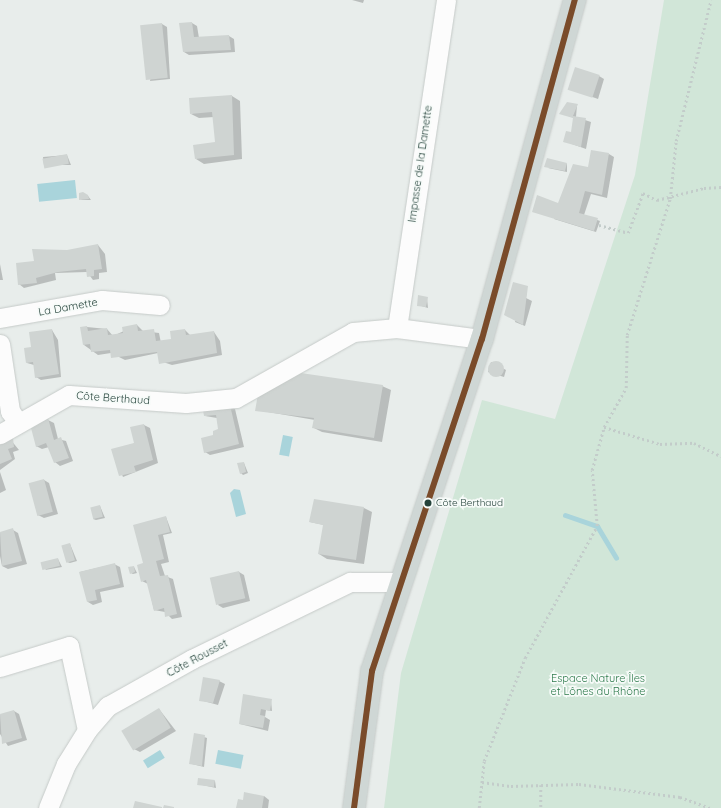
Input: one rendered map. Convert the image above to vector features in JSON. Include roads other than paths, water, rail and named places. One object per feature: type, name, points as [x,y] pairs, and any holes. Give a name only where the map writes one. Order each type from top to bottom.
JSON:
[{"type":"main road","points":[[354,808],[372,671],[399,582],[482,339],[575,0]]},
{"type":"street","name":"Impasse de la Damette","points":[[397,328],[446,0]]},
{"type":"street","name":"La Damette","points":[[0,318],[102,300],[160,305]]},
{"type":"street","name":"Côte Berthaud","points":[[0,434],[9,415],[69,395],[186,403],[236,398],[353,332],[397,328],[482,339]]},
{"type":"street","points":[[0,344],[9,415]]},
{"type":"street","name":"Côte Rousset","points":[[48,808],[66,764],[87,730],[108,706],[192,659],[350,582],[399,582]]},
{"type":"street","points":[[0,667],[69,646],[87,730]]},
{"type":"water","points":[[75,180],[77,198],[39,202],[37,184]]},
{"type":"water","points":[[283,435],[293,437],[289,457],[279,455]]},
{"type":"water","points":[[234,489],[240,490],[246,514],[236,517],[230,493]]},
{"type":"water","points":[[160,750],[165,758],[148,768],[143,761]]},
{"type":"water","points":[[218,750],[244,755],[241,769],[215,764]]},
{"type":"waterway","points":[[565,515],[597,526],[616,558]]},
{"type":"place","name":"Côte Berthaud","points":[[428,503]]},
{"type":"park label","name":"Espace Nature Îles et Lônes du Rhône","points":[[598,685]]}]
